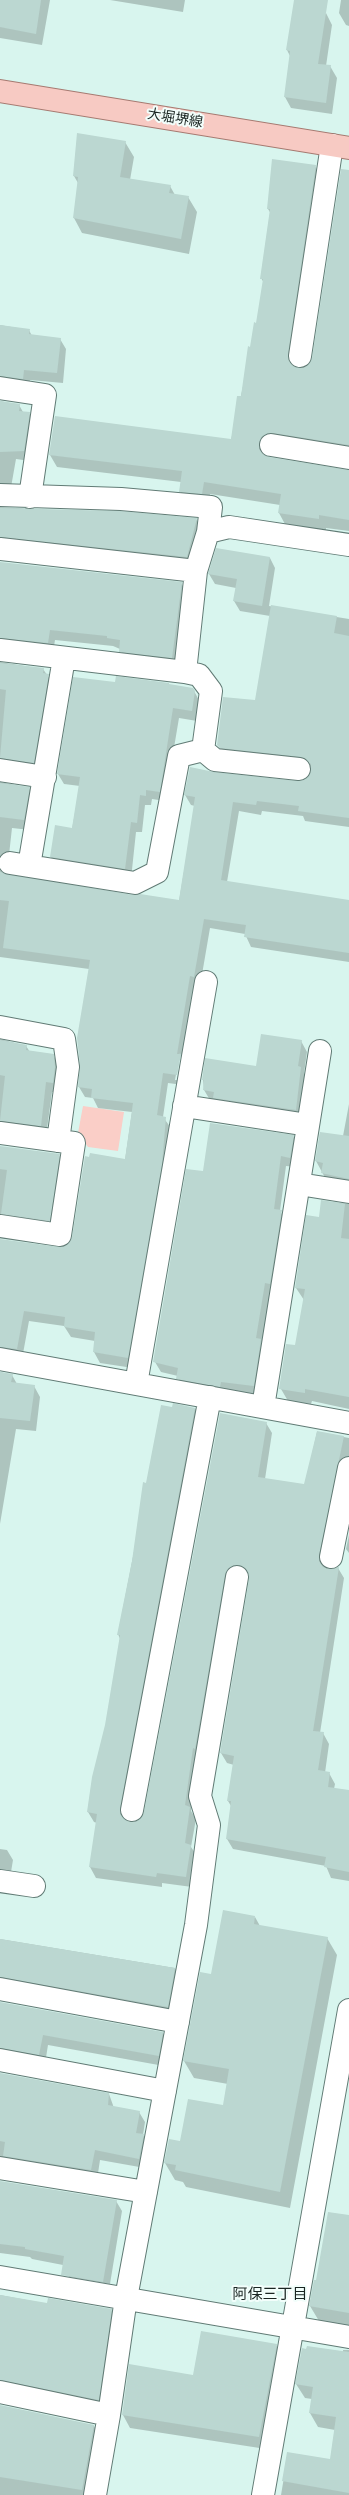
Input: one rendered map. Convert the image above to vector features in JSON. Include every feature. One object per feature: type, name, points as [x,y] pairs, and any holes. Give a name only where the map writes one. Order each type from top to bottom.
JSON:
[{"type":"main road","name":"大堀堺線","points":[[0,91],[341,146]]},
{"type":"street","points":[[300,356],[341,146]]},
{"type":"street","points":[[0,388],[45,395],[30,497]]},
{"type":"street","points":[[271,445],[349,458]]},
{"type":"street","points":[[0,495],[30,497],[121,498],[211,507],[208,532],[196,571],[185,672]]},
{"type":"street","points":[[208,532],[229,527],[349,545]]},
{"type":"street","points":[[0,549],[196,571]]},
{"type":"street","points":[[0,650],[185,672],[199,675],[211,691],[204,750]]},
{"type":"street","points":[[64,658],[45,777],[20,864],[135,883],[157,872],[179,756],[204,750]]},
{"type":"street","points":[[204,750],[215,760],[299,769]]},
{"type":"street","points":[[0,770],[45,777]]},
{"type":"street","points":[[136,1384],[206,982]]},
{"type":"street","points":[[0,1027],[64,1039],[68,1067],[58,1141]]},
{"type":"street","points":[[263,1407],[320,1051]]},
{"type":"street","points":[[184,1106],[308,1125]]},
{"type":"street","points":[[0,1133],[74,1143],[60,1235],[0,1226]]},
{"type":"street","points":[[299,1184],[349,1192]]},
{"type":"street","points":[[0,1359],[349,1423]]},
{"type":"street","points":[[132,1810],[210,1397]]},
{"type":"street","points":[[331,1557],[345,1508],[349,1468]]},
{"type":"street","points":[[95,2495],[109,2415],[126,2298],[196,1925],[209,1825],[200,1796],[237,1577]]},
{"type":"street","points":[[0,1881],[34,1886]]},
{"type":"street","points":[[0,1989],[178,2022]]},
{"type":"street","points":[[263,2495],[346,2045],[349,2010]]},
{"type":"street","points":[[0,2060],[165,2092]]},
{"type":"street","points":[[0,2168],[146,2192]]},
{"type":"street","points":[[0,2277],[349,2337]]},
{"type":"street","points":[[0,2392],[109,2415]]},
{"type":"shaded area","points":[[83,1106],[124,1112],[118,1151],[88,1147],[78,1133]]},
{"type":"building","points":[[0,0],[41,0],[36,34],[0,27]]},
{"type":"building","points":[[294,0],[328,0],[318,64],[331,65],[326,103],[284,97],[290,51],[286,50]]},
{"type":"building","points":[[77,133],[126,141],[120,177],[171,185],[169,193],[189,196],[181,239],[73,218],[78,177],[73,176]]},
{"type":"building","points":[[272,159],[316,165],[288,354],[292,365],[299,368],[309,364],[312,358],[341,169],[349,170],[349,445],[273,433],[261,437],[259,449],[263,454],[269,457],[349,470],[349,520],[319,515],[319,519],[278,513],[281,494],[204,482],[202,494],[179,492],[182,471],[49,455],[55,416],[231,439],[237,396],[241,396],[248,346],[250,347],[254,322],[256,323],[263,279],[260,279],[270,209],[267,209]]},
{"type":"building","points":[[0,325],[30,329],[29,334],[61,338],[57,373],[24,370],[23,379],[0,376]]},
{"type":"building","points":[[0,401],[20,404],[19,411],[30,412],[24,451],[0,452]]},
{"type":"building","points":[[0,508],[120,511],[197,518],[187,557],[0,537]]},
{"type":"building","points":[[216,548],[270,557],[262,606],[233,601],[237,579],[208,574]]},
{"type":"building","points":[[0,562],[182,582],[172,658],[119,652],[120,640],[107,638],[107,636],[50,630],[48,643],[0,638]]},
{"type":"building","points":[[271,605],[337,616],[334,633],[349,636],[349,818],[298,811],[299,806],[257,801],[256,805],[233,802],[221,880],[349,900],[349,953],[244,937],[246,925],[204,919],[194,977],[190,976],[177,1054],[181,1054],[177,1075],[163,1073],[157,1115],[166,1117],[162,1164],[128,1358],[93,1352],[95,1332],[64,1327],[65,1317],[24,1311],[17,1349],[0,1347],[0,1239],[58,1247],[69,1243],[72,1237],[85,1156],[89,1157],[90,1153],[125,1159],[133,1103],[91,1098],[92,1089],[78,1087],[80,1065],[77,1038],[90,960],[3,948],[9,901],[0,900],[0,872],[133,895],[140,894],[179,900],[195,797],[184,795],[190,767],[214,772],[298,781],[309,777],[311,764],[301,757],[220,748],[217,745],[223,697],[255,700]]},
{"type":"building","points":[[0,663],[44,668],[43,673],[49,674],[34,763],[0,758],[6,690],[0,689]]},
{"type":"building","points":[[116,676],[169,683],[193,688],[195,691],[192,711],[173,708],[160,792],[146,790],[146,796],[140,795],[137,823],[131,822],[125,869],[50,857],[55,825],[72,828],[80,777],[57,774],[73,677],[115,682]]},
{"type":"building","points":[[0,783],[30,787],[24,820],[0,817]]},
{"type":"building","points":[[261,1034],[302,1040],[298,1066],[301,1067],[296,1110],[213,1098],[214,1092],[203,1090],[204,1080],[202,1080],[205,1058],[256,1066]]},
{"type":"building","points":[[0,1040],[27,1045],[26,1050],[54,1054],[55,1067],[53,1083],[46,1082],[41,1126],[0,1121],[5,1076],[0,1075]]},
{"type":"building","points":[[210,1123],[294,1135],[290,1158],[281,1156],[274,1209],[282,1210],[270,1284],[265,1283],[256,1338],[261,1339],[254,1386],[221,1382],[220,1387],[176,1379],[178,1368],[153,1362],[186,1169],[203,1171]]},
{"type":"building","points":[[320,1132],[349,1136],[349,1179],[321,1173],[323,1163],[315,1161]]},
{"type":"building","points":[[0,1146],[60,1154],[50,1221],[1,1214],[7,1170],[0,1169]]},
{"type":"building","points":[[321,1200],[345,1204],[341,1238],[349,1239],[349,1397],[305,1389],[305,1393],[279,1389],[286,1344],[295,1345],[305,1289],[295,1288],[306,1215],[319,1217]]},
{"type":"building","points":[[0,1372],[13,1374],[11,1382],[35,1385],[30,1421],[0,1418]]},
{"type":"building","points":[[173,1403],[195,1408],[120,1814],[129,1822],[136,1822],[141,1818],[144,1812],[220,1413],[267,1422],[258,1477],[304,1484],[317,1431],[344,1436],[319,1555],[319,1561],[323,1567],[329,1569],[339,1567],[313,1731],[324,1732],[318,1770],[330,1772],[328,1787],[349,1790],[349,1872],[324,1867],[326,1857],[226,1839],[231,1801],[227,1801],[234,1756],[220,1753],[249,1579],[245,1568],[239,1565],[228,1569],[225,1575],[195,1749],[193,1748],[185,1805],[190,1807],[185,1843],[191,1845],[186,1877],[157,1873],[156,1877],[89,1867],[97,1814],[87,1812],[92,1777],[105,1725],[120,1635],[117,1635],[132,1561],[143,1482],[146,1483],[161,1405],[172,1407]]},
{"type":"building","points":[[223,1910],[255,1916],[254,1924],[328,1937],[280,2192],[175,2170],[176,2165],[164,2163],[169,2139],[180,2141],[188,2099],[223,2105],[229,2069],[183,2061],[200,1972],[211,1974]]},
{"type":"building","points":[[0,1939],[175,1968],[168,2007],[0,1977]]},
{"type":"building","points":[[0,2002],[163,2032],[159,2056],[43,2035],[39,2055],[0,2048]]},
{"type":"building","points":[[0,2073],[109,2093],[108,2105],[140,2111],[136,2133],[144,2134],[139,2159],[95,2150],[91,2170],[3,2156],[5,2142],[0,2141]]},
{"type":"building","points":[[0,2181],[117,2200],[103,2282],[61,2275],[64,2256],[25,2249],[25,2247],[0,2244]]},
{"type":"building","points":[[328,2212],[349,2215],[349,2313],[309,2306],[314,2280],[316,2280]]},
{"type":"building","points":[[0,2295],[47,2303],[48,2298],[112,2309],[99,2400],[0,2380]]},
{"type":"building","points":[[201,2331],[277,2344],[259,2437],[122,2415],[129,2364],[193,2375]]},
{"type":"building","points":[[307,2346],[349,2352],[349,2493],[282,2481],[287,2452],[330,2459],[336,2417],[309,2413],[313,2387],[295,2384],[302,2348],[306,2349]]},
{"type":"building","points":[[0,2405],[94,2425],[82,2490],[0,2477]]},
{"type":"district","name":"阿保三丁目","points":[[270,2295]]}]
